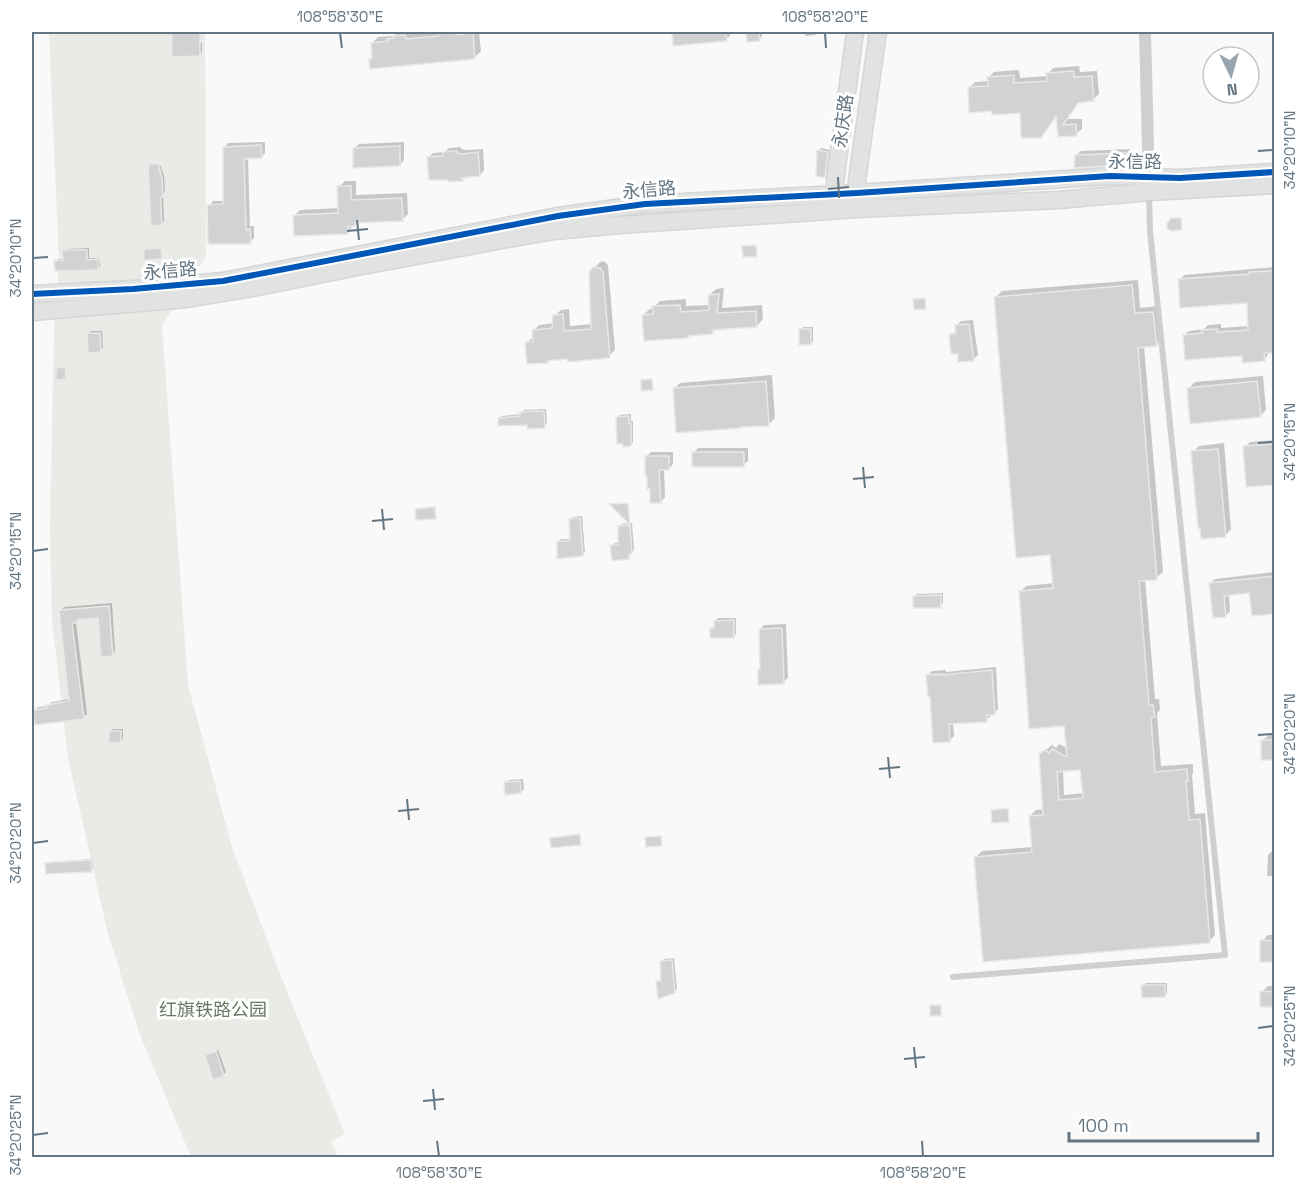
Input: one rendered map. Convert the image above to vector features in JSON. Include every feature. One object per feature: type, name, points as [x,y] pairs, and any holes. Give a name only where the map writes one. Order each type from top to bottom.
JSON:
[{"type":"street","name":"永庆路","points":[[836,211],[835,182],[855,32]]},
{"type":"street","name":"永庆路","points":[[858,201],[857,180],[878,32]]},
{"type":"street","points":[[1145,32],[1149,184]]},
{"type":"street","name":"永信路","points":[[1149,184],[1180,178],[1275,172]]},
{"type":"street","name":"永信路","points":[[32,312],[187,299],[554,231],[643,222],[836,211],[858,201],[1110,176],[1149,184],[1275,185]]},
{"type":"street","name":"永信路","points":[[32,294],[125,290],[223,281],[558,216],[645,204],[835,194],[858,201]]},
{"type":"lane","points":[[953,977],[1225,955],[1150,231],[1149,184]]},
{"type":"green space","name":"红旗铁路公园","points":[[49,32],[205,32],[206,256],[162,326],[188,685],[232,847],[280,974],[345,1134],[331,1141],[338,1157],[191,1157],[140,1035],[108,934],[68,758],[52,620],[50,526],[54,332],[59,263]]},
{"type":"building","points":[[172,32],[200,32],[200,56],[172,57]]},
{"type":"building","points":[[452,32],[456,35],[473,33],[475,59],[370,69],[371,43],[388,41],[387,39],[393,36],[405,35],[406,39],[438,36],[438,33]]},
{"type":"building","points":[[672,32],[726,32],[727,41],[673,46]]},
{"type":"building","points":[[746,32],[759,32],[760,41],[747,42]]},
{"type":"building","points":[[1074,71],[1074,77],[1092,76],[1094,101],[1078,103],[1063,125],[1076,124],[1077,136],[1058,137],[1056,116],[1041,138],[1021,138],[1020,113],[992,115],[992,111],[969,113],[968,87],[988,86],[987,77],[1014,75],[1014,83],[1047,81],[1046,73]]},
{"type":"building","points":[[261,145],[262,158],[244,159],[246,230],[250,229],[251,244],[208,244],[207,205],[223,204],[223,147]]},
{"type":"building","points":[[400,146],[400,166],[353,168],[353,148]]},
{"type":"building","points":[[817,150],[828,152],[825,178],[816,176]]},
{"type":"building","points":[[457,151],[462,154],[478,152],[480,176],[462,178],[463,181],[429,180],[427,157],[443,156],[443,152]]},
{"type":"building","points":[[1126,153],[1126,166],[1074,168],[1075,155]]},
{"type":"building","points":[[148,164],[159,164],[162,176],[162,225],[151,226]]},
{"type":"building","points":[[337,186],[351,186],[351,200],[402,198],[403,221],[355,223],[355,226],[348,227],[348,234],[294,236],[293,215],[338,213]]},
{"type":"building","points":[[1171,218],[1181,218],[1182,230],[1167,229],[1167,223]]},
{"type":"building","points":[[756,245],[757,257],[743,257],[742,246]]},
{"type":"building","points":[[161,248],[162,259],[144,260],[144,249]]},
{"type":"building","points":[[62,250],[87,250],[87,260],[98,259],[98,270],[55,271],[54,261],[63,260]]},
{"type":"building","points":[[593,267],[600,268],[603,272],[610,358],[568,362],[567,359],[527,364],[525,342],[533,342],[532,330],[552,328],[553,315],[563,314],[564,331],[591,329],[589,272]]},
{"type":"building","points":[[1275,271],[1275,353],[1264,353],[1265,361],[1242,363],[1242,356],[1185,360],[1183,335],[1202,333],[1201,330],[1217,329],[1217,332],[1248,330],[1247,303],[1180,308],[1178,279]]},
{"type":"building","points":[[1132,285],[1135,313],[1153,312],[1157,346],[1138,348],[1157,580],[1139,581],[1149,705],[1153,705],[1155,717],[1151,718],[1155,772],[1187,769],[1189,820],[1200,819],[1210,943],[983,962],[974,857],[1032,852],[1029,816],[1043,815],[1039,754],[1045,750],[1049,753],[1052,749],[1067,757],[1064,726],[1029,729],[1019,591],[1053,588],[1050,555],[1016,558],[994,297]],"holes":[[[1080,770],[1083,798],[1059,800],[1057,772]]]},
{"type":"building","points":[[719,294],[717,313],[756,311],[757,327],[712,330],[713,334],[644,341],[642,315],[653,314],[652,306],[680,305],[681,312],[709,310],[708,295]]},
{"type":"building","points":[[925,298],[926,309],[914,310],[913,299]]},
{"type":"building","points":[[969,324],[974,361],[958,362],[958,354],[951,354],[949,334],[956,334],[955,325]]},
{"type":"building","points":[[799,329],[811,329],[811,345],[799,345]]},
{"type":"building","points":[[87,333],[100,333],[101,352],[88,353]]},
{"type":"building","points":[[65,367],[66,379],[56,380],[56,368]]},
{"type":"building","points":[[652,379],[653,390],[641,391],[641,380]]},
{"type":"building","points":[[766,381],[769,426],[676,433],[673,388]]},
{"type":"building","points":[[1257,381],[1261,417],[1190,424],[1187,388]]},
{"type":"building","points":[[544,411],[545,428],[527,429],[527,425],[498,426],[498,418],[520,416],[520,412]]},
{"type":"building","points":[[629,416],[631,446],[623,447],[622,444],[617,444],[616,417]]},
{"type":"building","points":[[1273,444],[1275,485],[1246,487],[1243,446]]},
{"type":"building","points":[[1218,449],[1226,537],[1201,539],[1191,451]]},
{"type":"building","points":[[692,452],[744,452],[744,467],[692,467]]},
{"type":"building","points":[[645,456],[669,456],[669,470],[659,470],[661,503],[650,503],[650,488],[647,489],[645,474]]},
{"type":"building","points":[[628,503],[630,525],[609,504]]},
{"type":"building","points":[[435,507],[436,519],[416,520],[415,509]]},
{"type":"building","points":[[580,518],[583,556],[557,559],[557,541],[570,541],[569,519]]},
{"type":"building","points":[[630,525],[632,554],[629,554],[629,559],[612,561],[610,545],[618,545],[618,526]]},
{"type":"building","points":[[1275,576],[1275,614],[1252,616],[1249,593],[1224,596],[1226,617],[1213,618],[1209,583]]},
{"type":"building","points":[[941,595],[941,608],[913,608],[913,596]]},
{"type":"building","points":[[109,606],[113,656],[101,657],[98,618],[77,620],[78,623],[72,623],[84,719],[35,725],[33,710],[69,701],[59,610]]},
{"type":"building","points":[[734,620],[734,638],[710,638],[710,628],[714,628],[714,621]]},
{"type":"building","points":[[782,628],[784,684],[758,685],[759,629]]},
{"type":"building","points":[[992,670],[995,715],[987,715],[987,722],[949,724],[950,742],[933,743],[926,675]]},
{"type":"building","points":[[109,731],[121,731],[121,742],[109,743]]},
{"type":"building","points":[[1261,740],[1275,740],[1275,760],[1261,760]]},
{"type":"building","points":[[520,781],[521,793],[505,795],[504,782]]},
{"type":"building","points":[[1008,808],[1009,822],[992,823],[991,810]]},
{"type":"building","points":[[580,834],[581,845],[551,848],[550,838]]},
{"type":"building","points":[[661,836],[662,846],[646,847],[645,837]]},
{"type":"building","points":[[91,860],[92,872],[46,874],[45,863]]},
{"type":"building","points":[[1260,940],[1275,941],[1275,962],[1260,962]]},
{"type":"building","points":[[672,960],[675,993],[658,999],[656,981],[661,981],[660,961]]},
{"type":"building","points":[[1141,985],[1165,985],[1165,997],[1142,998]]},
{"type":"building","points":[[1260,991],[1275,992],[1275,1007],[1260,1007]]},
{"type":"building","points":[[930,1005],[941,1005],[941,1016],[930,1016]]},
{"type":"building","points":[[216,1051],[224,1076],[213,1080],[205,1055]]},
{"type":"cycle path","points":[[32,294],[133,289],[223,281],[558,216],[645,204],[1110,176],[1180,178],[1274,172]]}]
